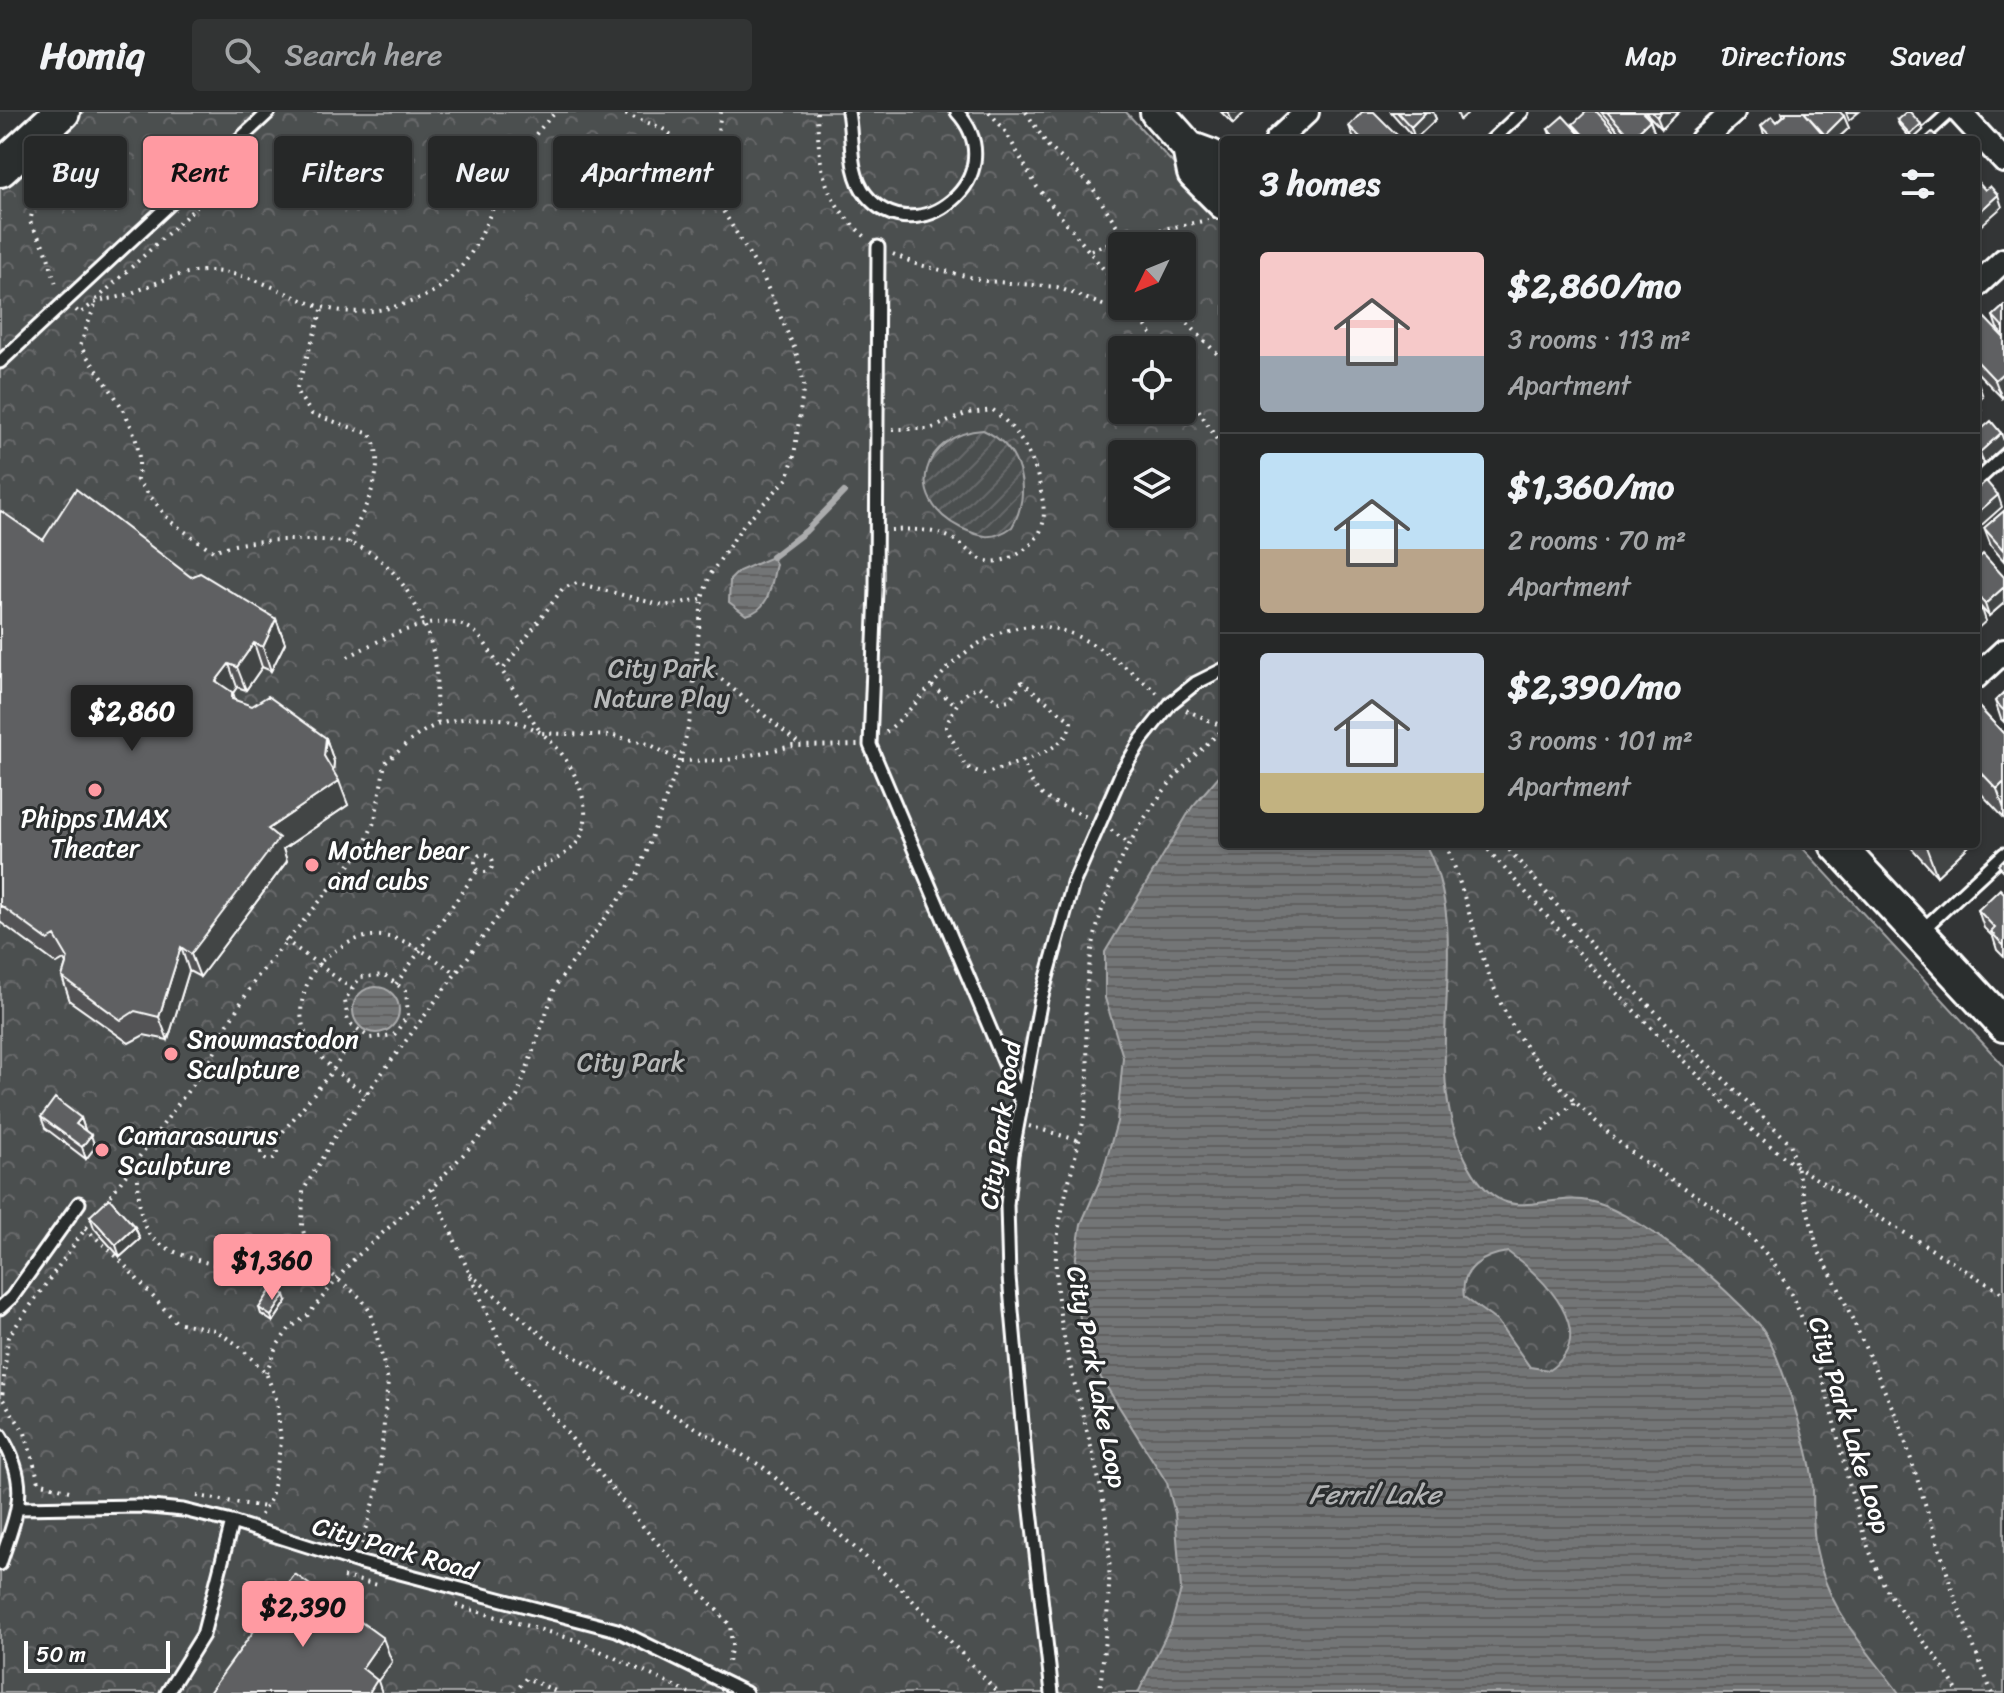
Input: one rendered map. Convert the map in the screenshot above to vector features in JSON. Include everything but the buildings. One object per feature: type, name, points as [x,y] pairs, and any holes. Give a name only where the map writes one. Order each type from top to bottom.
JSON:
[{"type":"main road","points":[[0,169],[62,112]]},
{"type":"main road","points":[[1157,112],[1189,148],[1211,156],[1220,166]]},
{"type":"main road","points":[[1189,148],[1194,173],[1220,199]]},
{"type":"main road","points":[[1840,848],[2004,1025]]},
{"type":"street","points":[[1281,136],[1307,112]]},
{"type":"street","points":[[1706,136],[1733,112]]},
{"type":"street","points":[[1959,112],[2004,161]]},
{"type":"street","points":[[1980,282],[2004,260]]},
{"type":"street","points":[[1980,673],[2004,651]]},
{"type":"lane","points":[[0,362],[269,112]]},
{"type":"lane","points":[[848,112],[855,173],[866,195],[885,211],[902,216],[924,215],[942,208],[967,188],[974,169],[973,145],[968,124],[957,112]]},
{"type":"lane","points":[[1496,136],[1522,112]]},
{"type":"lane","points":[[1923,136],[1950,112]]},
{"type":"lane","points":[[878,247],[876,531],[870,745],[1021,1102]]},
{"type":"lane","points":[[1980,478],[2004,456]]},
{"type":"lane","name":"City Park Road","points":[[1052,1693],[1026,1467],[1009,1277],[1007,1205],[1021,1102],[1041,999],[1073,884],[1099,824],[1135,750],[1171,703],[1196,683],[1220,671]]},
{"type":"lane","points":[[1919,933],[2004,854]]},
{"type":"lane","points":[[0,1308],[12,1297],[79,1203]]},
{"type":"lane","points":[[0,1435],[16,1461],[18,1508],[0,1564]]},
{"type":"lane","name":"City Park Road","points":[[18,1508],[140,1506],[183,1510],[232,1522],[358,1562],[617,1630],[746,1693]]},
{"type":"lane","points":[[167,1693],[203,1635],[232,1522]]},
{"type":"path","points":[[33,208],[30,222],[46,250],[53,284],[80,314],[97,299],[127,295],[174,274],[199,271],[224,272],[322,310],[357,314],[417,300],[440,286],[473,253],[500,192],[522,154],[556,112]]},
{"type":"path","points":[[619,112],[662,128],[673,136]]},
{"type":"path","points":[[717,136],[721,112]]},
{"type":"path","points":[[817,112],[820,169],[828,191],[847,221],[878,247],[916,264],[951,273],[1057,287],[1143,321],[1153,336]]},
{"type":"path","points":[[989,112],[1004,129],[1037,187],[1108,273]]},
{"type":"path","points":[[1026,112],[1048,146],[1090,184],[1122,232]]},
{"type":"path","points":[[266,1373],[276,1347],[289,1329],[308,1315],[352,1261],[432,1188],[517,1097],[556,985],[637,875],[680,761],[690,720],[702,599],[710,575],[744,524],[787,479],[794,456],[804,384],[796,352],[775,304],[722,208]]},
{"type":"path","points":[[1147,232],[1192,222]]},
{"type":"path","points":[[1091,250],[1108,244]]},
{"type":"path","points":[[97,299],[80,346],[125,414],[138,442],[141,465],[137,480],[171,522],[213,551],[235,544],[281,540],[349,543],[367,551],[397,577],[423,627],[434,657],[438,724]]},
{"type":"path","points":[[322,310],[296,391],[312,414],[370,434],[379,457],[378,472],[349,543]]},
{"type":"path","points":[[1184,320],[1220,357]]},
{"type":"path","points":[[1196,406],[1220,445]]},
{"type":"path","points":[[876,531],[934,532],[951,538],[983,560],[999,562],[1016,555],[1033,541],[1043,524],[1038,473],[1007,421],[993,410],[968,413],[930,429],[877,430]]},
{"type":"path","points":[[502,671],[563,588],[577,583],[664,606],[702,599]]},
{"type":"path","points":[[348,657],[387,635],[447,621],[476,632],[541,733],[553,744],[585,798],[583,831],[563,855],[529,875],[318,1161],[303,1191],[302,1226],[310,1257],[361,1298],[371,1313],[388,1381],[378,1488],[358,1562]]},
{"type":"path","points":[[697,659],[801,746]]},
{"type":"path","points":[[1022,682],[1071,721],[1071,731],[1058,745],[1023,761],[984,774],[966,767],[946,727],[955,704],[978,686],[999,702],[1009,700],[1022,682]]},
{"type":"path","points":[[931,685],[955,704]]},
{"type":"path","points":[[1171,703],[1220,726]]},
{"type":"path","points":[[81,1492],[39,1482],[25,1433],[2,1398],[8,1337],[212,1058],[228,1023],[285,940],[362,850],[375,820],[385,763],[438,724],[480,717],[523,725],[541,733]]},
{"type":"path","name":"City Park Lake Loop","points":[[1100,1693],[1107,1522],[1056,1280],[1055,1244],[1086,1100],[1086,995],[1096,933],[1128,843],[1174,776],[1220,732]]},
{"type":"path","points":[[1023,761],[1030,782],[1042,798],[1099,824],[1128,843]]},
{"type":"path","name":"City Park Lake Loop","points":[[1447,848],[1483,960],[1513,1028],[1577,1101],[1638,1157],[1727,1217],[1757,1243],[1777,1269],[1817,1361],[1865,1538],[1879,1575],[1947,1671],[1958,1693]]},
{"type":"path","points":[[1487,848],[1597,973],[1757,1135],[1794,1165],[2004,1294]]},
{"type":"path","points":[[1508,848],[1638,994],[1790,1143],[1818,1250],[1839,1289],[1900,1425],[1957,1604],[1992,1693]]},
{"type":"path","points":[[484,853],[491,857],[490,869],[478,870],[474,862],[477,856],[484,853]]},
{"type":"path","points":[[396,984],[478,870]]},
{"type":"path","points":[[367,1095],[333,1070],[310,1046],[303,1017],[304,991],[318,964],[338,946],[371,934],[403,940],[456,974]]},
{"type":"path","points":[[285,940],[352,989]]},
{"type":"path","points":[[384,975],[406,991],[408,1015],[394,1035],[370,1038],[348,1022],[345,1000],[352,989],[360,977],[384,975]]},
{"type":"path","points":[[401,1025],[412,1033]]},
{"type":"path","points":[[273,1144],[333,1070],[359,1030]]},
{"type":"path","points":[[1542,1130],[1577,1101]]},
{"type":"path","points":[[1018,1123],[1077,1140]]},
{"type":"path","points":[[266,1144],[273,1144],[277,1155],[266,1159],[261,1149],[266,1144]]},
{"type":"path","points":[[137,1163],[147,1231],[160,1244],[186,1256],[233,1268],[267,1269],[310,1257]]},
{"type":"path","points":[[432,1188],[508,1360],[645,1529],[730,1625],[732,1646],[723,1680]]},
{"type":"path","points":[[109,1198],[119,1210]]},
{"type":"path","points":[[85,1228],[119,1259],[176,1322],[215,1330],[238,1345],[266,1373],[277,1401],[281,1443],[275,1483],[255,1530]]},
{"type":"path","points":[[139,1235],[147,1231]]},
{"type":"path","points":[[470,1274],[551,1343],[763,1467],[903,1590],[998,1693]]},
{"type":"path","points":[[185,1494],[265,1507]]},
{"type":"path","points":[[343,1577],[388,1587]]},
{"type":"path","points":[[449,1603],[579,1641],[689,1693]]},
{"type":"path","points":[[515,1693],[526,1678],[560,1693]]},
{"type":"green space","name":"City Park","points":[[83,112],[1126,112],[1220,215],[1220,848],[1803,848],[2004,1066],[2004,1693],[0,1693],[0,189],[24,167],[24,208],[127,208],[127,136],[57,136]]},
{"type":"green space","points":[[983,430],[996,438],[1015,459],[1022,486],[1018,514],[1012,527],[993,536],[968,531],[943,516],[931,501],[926,485],[927,470],[934,455],[946,443],[962,434]]},
{"type":"water","points":[[772,557],[776,564],[768,596],[760,608],[746,615],[729,602],[730,580],[739,571]]},
{"type":"water","name":"Ferril Lake","points":[[1220,775],[1220,848],[1427,848],[1440,882],[1447,921],[1446,1081],[1451,1120],[1465,1158],[1480,1183],[1496,1197],[1512,1204],[1584,1200],[1625,1216],[1687,1257],[1758,1323],[1774,1351],[1805,1443],[1812,1476],[1815,1539],[1821,1570],[1848,1626],[1899,1693],[1138,1693],[1171,1625],[1181,1590],[1175,1513],[1167,1483],[1101,1378],[1083,1336],[1073,1277],[1081,1224],[1101,1178],[1117,1122],[1123,1057],[1105,998],[1105,952],[1192,807]],"holes":[[[1508,1252],[1537,1276],[1562,1307],[1569,1324],[1570,1340],[1564,1356],[1549,1370],[1530,1367],[1498,1322],[1464,1297],[1463,1287],[1469,1271],[1490,1256]]]},
{"type":"water","points":[[376,987],[392,994],[399,1010],[392,1026],[376,1033],[360,1026],[353,1010],[360,994]]},
{"type":"waterway","points":[[772,557],[806,531],[844,492]]},
{"type":"place","name":"Phipps IMAX Theater","points":[[95,790]]},
{"type":"place","name":"Mother bear and cubs","points":[[312,865]]},
{"type":"place","name":"Snowmastodon Sculpture","points":[[171,1054]]},
{"type":"place","name":"Camarasaurus Sculpture","points":[[102,1150]]},
{"type":"park label","name":"City Park Nature Play","points":[[662,683]]}]
